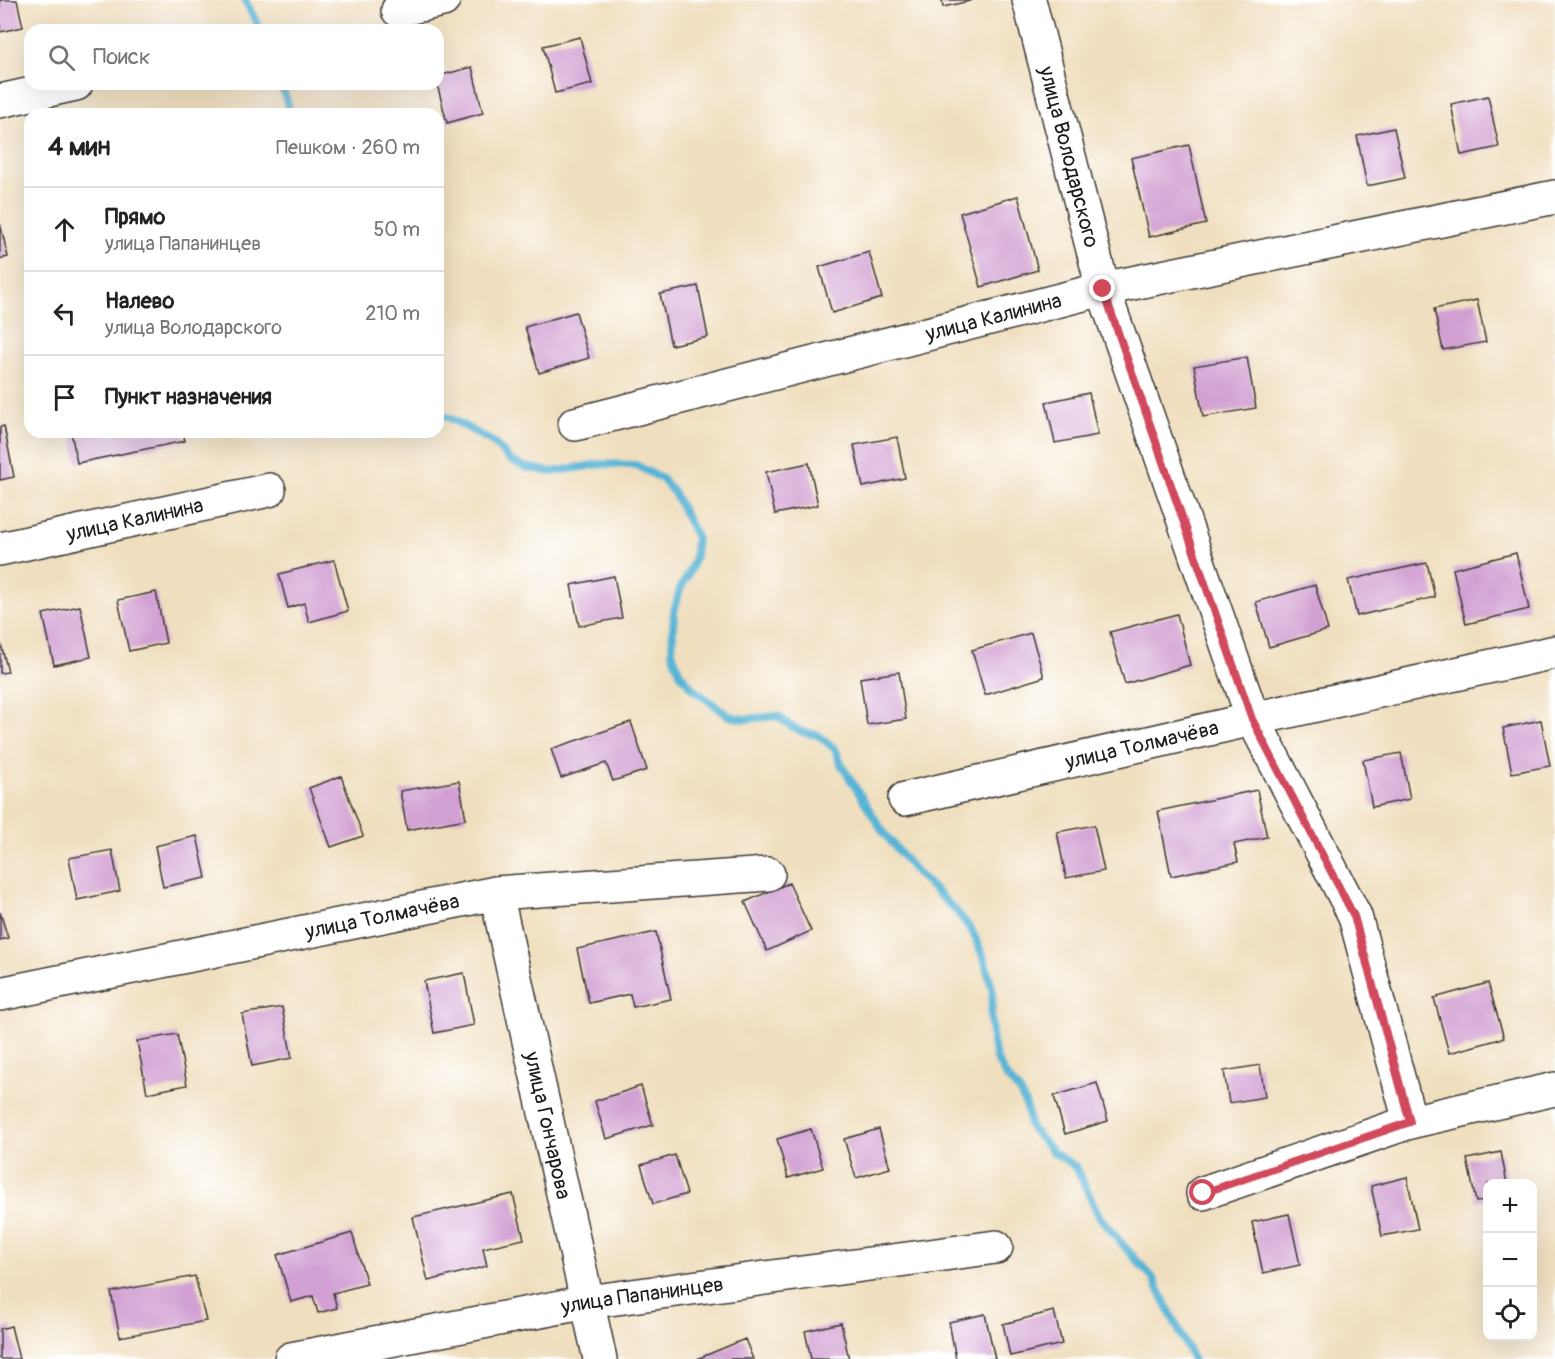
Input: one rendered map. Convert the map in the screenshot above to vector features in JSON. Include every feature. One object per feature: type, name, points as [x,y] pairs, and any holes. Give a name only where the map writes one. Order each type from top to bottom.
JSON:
[{"type":"street","points":[[398,10],[443,0]]},
{"type":"street","name":"улица Володарского","points":[[1029,0],[1103,289],[1252,719],[1354,916],[1410,1122]]},
{"type":"street","points":[[0,101],[49,90]]},
{"type":"street","name":"улица Калинина","points":[[575,424],[1103,289],[1555,196]]},
{"type":"street","name":"улица Калинина","points":[[0,549],[269,490]]},
{"type":"street","name":"улица Толмачёва","points":[[905,799],[1555,652]]},
{"type":"street","name":"улица Толмачёва","points":[[0,994],[496,893],[768,874]]},
{"type":"street","name":"улица Гончарова","points":[[496,893],[600,1359]]},
{"type":"street","points":[[1203,1193],[1410,1122],[1555,1089]]},
{"type":"street","name":"улица Папанинцев","points":[[291,1359],[586,1302],[996,1247]]},
{"type":"building","points":[[0,0],[17,0],[23,27],[0,32]]},
{"type":"building","points":[[942,0],[970,0],[970,1],[943,7]]},
{"type":"building","points":[[580,37],[592,84],[555,93],[543,46]]},
{"type":"building","points":[[472,67],[483,113],[447,123],[439,90],[444,90],[444,74]]},
{"type":"building","points":[[1488,96],[1499,147],[1461,155],[1451,104]]},
{"type":"building","points":[[1394,128],[1405,178],[1367,186],[1357,136]]},
{"type":"building","points":[[1189,145],[1206,224],[1149,237],[1131,158]]},
{"type":"building","points":[[1018,196],[1038,270],[981,287],[960,213]]},
{"type":"building","points":[[0,223],[8,257],[0,259]]},
{"type":"building","points":[[869,252],[882,298],[832,313],[819,267]]},
{"type":"building","points":[[698,286],[708,337],[671,345],[660,294]]},
{"type":"building","points":[[1477,300],[1486,342],[1443,350],[1434,309]]},
{"type":"building","points":[[576,312],[589,358],[539,373],[525,327]]},
{"type":"building","points":[[1247,357],[1256,408],[1203,417],[1194,366]]},
{"type":"building","points":[[1089,393],[1098,435],[1055,443],[1046,402]]},
{"type":"building","points":[[4,426],[14,477],[0,480],[0,427]]},
{"type":"building","points":[[897,437],[905,478],[863,487],[854,445]]},
{"type":"building","points":[[72,438],[184,438],[185,441],[77,463]]},
{"type":"building","points":[[809,463],[818,505],[775,514],[766,472]]},
{"type":"building","points":[[1516,553],[1529,609],[1466,624],[1453,569]]},
{"type":"building","points":[[334,560],[348,611],[309,622],[304,603],[288,608],[279,574]]},
{"type":"building","points":[[1427,563],[1435,597],[1357,616],[1348,580]]},
{"type":"building","points":[[614,576],[622,618],[579,626],[571,585]]},
{"type":"building","points":[[1315,585],[1328,630],[1269,647],[1256,602]]},
{"type":"building","points":[[156,592],[166,643],[129,651],[118,600]]},
{"type":"building","points":[[80,606],[91,657],[54,665],[43,614]]},
{"type":"building","points":[[1177,614],[1190,665],[1125,684],[1110,632]]},
{"type":"building","points":[[1031,633],[1044,677],[985,695],[972,650]]},
{"type":"building","points":[[0,640],[8,672],[0,673]]},
{"type":"building","points":[[899,672],[906,719],[867,725],[860,678]]},
{"type":"building","points":[[1541,720],[1550,766],[1512,773],[1503,728]]},
{"type":"building","points":[[631,722],[647,770],[613,781],[606,763],[561,778],[551,749]]},
{"type":"building","points":[[1401,753],[1410,799],[1372,807],[1363,760]]},
{"type":"building","points":[[341,776],[363,836],[331,847],[309,788]]},
{"type":"building","points":[[459,781],[466,819],[407,830],[400,791]]},
{"type":"building","points":[[1257,790],[1267,837],[1234,844],[1238,862],[1171,876],[1158,811]]},
{"type":"building","points":[[1094,825],[1104,871],[1066,878],[1057,832]]},
{"type":"building","points":[[197,836],[206,878],[163,887],[155,846]]},
{"type":"building","points":[[112,850],[120,891],[77,900],[69,858]]},
{"type":"building","points":[[789,883],[811,931],[767,951],[745,902]]},
{"type":"building","points":[[0,912],[8,938],[0,940]]},
{"type":"building","points":[[656,932],[671,999],[633,1007],[630,994],[589,1003],[577,949]]},
{"type":"building","points":[[464,973],[474,1025],[434,1033],[424,981]]},
{"type":"building","points":[[1488,983],[1504,1038],[1449,1053],[1434,998]]},
{"type":"building","points":[[282,1007],[292,1058],[252,1066],[242,1014]]},
{"type":"building","points":[[177,1034],[187,1085],[147,1093],[137,1041]]},
{"type":"building","points":[[1260,1065],[1265,1097],[1229,1103],[1224,1071]]},
{"type":"building","points":[[1097,1083],[1108,1121],[1065,1134],[1054,1096]]},
{"type":"building","points":[[641,1086],[653,1125],[606,1139],[595,1101]]},
{"type":"building","points":[[811,1129],[823,1168],[788,1178],[777,1139]]},
{"type":"building","points":[[879,1129],[890,1168],[856,1178],[844,1139]]},
{"type":"building","points":[[1501,1152],[1506,1179],[1483,1179],[1483,1201],[1476,1202],[1467,1159]]},
{"type":"building","points":[[675,1155],[687,1194],[653,1204],[641,1165]]},
{"type":"building","points":[[1407,1177],[1418,1229],[1382,1236],[1371,1186]]},
{"type":"building","points":[[513,1194],[524,1239],[483,1248],[487,1266],[428,1281],[413,1217]]},
{"type":"building","points":[[1289,1214],[1300,1265],[1263,1273],[1252,1222]]},
{"type":"building","points":[[352,1233],[367,1284],[333,1293],[337,1308],[318,1313],[313,1296],[291,1302],[277,1255]]},
{"type":"building","points":[[195,1276],[206,1321],[120,1337],[111,1292]]},
{"type":"building","points":[[1054,1311],[1062,1344],[1010,1356],[1003,1324]]},
{"type":"building","points":[[985,1314],[995,1359],[956,1359],[949,1322]]},
{"type":"building","points":[[841,1323],[849,1359],[811,1359],[805,1331]]},
{"type":"building","points":[[11,1326],[19,1359],[0,1359],[0,1329]]},
{"type":"building","points":[[745,1339],[753,1359],[697,1359]]},
{"type":"waterway","points":[[245,0],[257,24]]},
{"type":"waterway","points":[[283,90],[289,108]]},
{"type":"waterway","points":[[444,416],[493,442],[510,460],[525,467],[551,472],[601,464],[636,465],[662,479],[674,493],[696,536],[695,557],[680,589],[674,612],[672,652],[680,673],[693,689],[729,716],[745,719],[778,716],[802,732],[818,735],[835,749],[842,766],[884,833],[914,870],[957,912],[972,931],[984,958],[993,992],[991,1016],[996,1058],[1005,1075],[1020,1092],[1027,1108],[1030,1127],[1053,1152],[1076,1167],[1099,1216],[1153,1278],[1193,1359]]},
{"type":"route","points":[[1103,289],[1252,719],[1354,916],[1410,1122],[1203,1193]]}]
